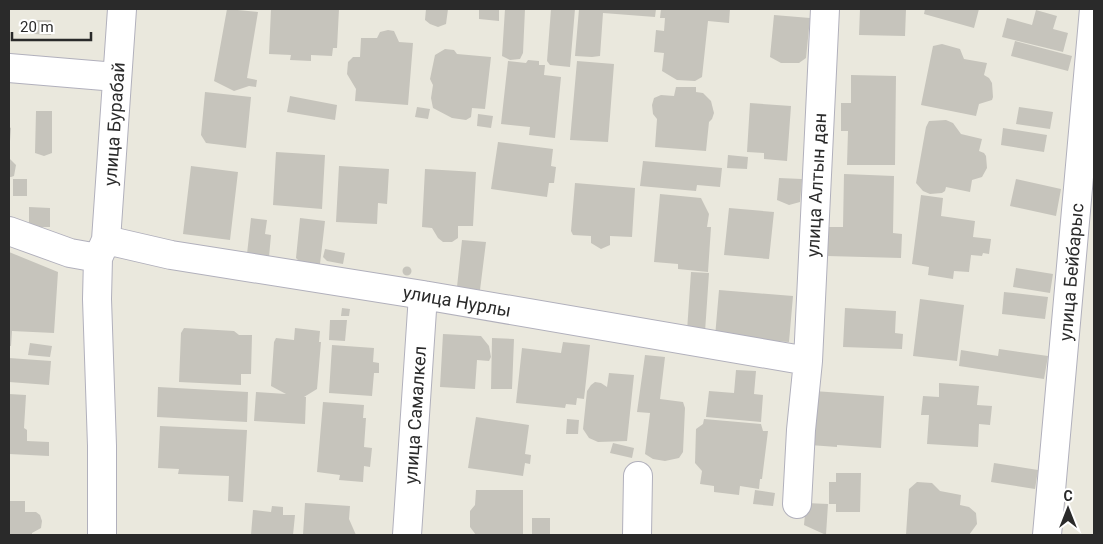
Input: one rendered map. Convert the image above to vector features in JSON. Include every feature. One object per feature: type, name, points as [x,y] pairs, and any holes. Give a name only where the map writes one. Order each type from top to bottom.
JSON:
[{"type":"street","name":"улица Бурабай","points":[[102,535],[102,446],[97,299],[122,9]]},
{"type":"street","name":"улица Алтын дан","points":[[796,504],[808,361],[825,9]]},
{"type":"street","name":"улица Бейбарыс","points":[[1047,535],[1094,9]]},
{"type":"street","points":[[9,68],[116,77]]},
{"type":"street","name":"улица Нурлы","points":[[9,231],[70,253],[102,249],[171,255],[423,295],[808,361]]},
{"type":"street","name":"улица Самалкел","points":[[407,535],[423,295]]},
{"type":"street","points":[[637,535],[638,476]]},
{"type":"building","points":[[227,9],[258,12],[247,78],[257,80],[256,87],[249,86],[234,91],[214,81]]},
{"type":"building","points":[[271,9],[339,9],[337,48],[333,48],[332,56],[311,55],[311,61],[290,60],[291,55],[269,54]]},
{"type":"building","points":[[426,9],[448,9],[446,24],[438,27],[430,24],[425,20]]},
{"type":"building","points":[[479,9],[499,9],[499,21],[479,19]]},
{"type":"building","points":[[505,9],[525,9],[523,53],[520,59],[510,60],[502,56]]},
{"type":"building","points":[[551,9],[575,9],[570,67],[550,65],[547,61]]},
{"type":"building","points":[[579,9],[656,9],[655,17],[603,13],[600,56],[592,57],[575,56]]},
{"type":"building","points":[[661,9],[730,9],[729,23],[708,21],[702,77],[695,81],[677,80],[662,71],[664,53],[654,52],[656,30],[664,31],[665,18],[660,18]]},
{"type":"building","points":[[860,9],[906,9],[905,36],[859,35]]},
{"type":"building","points":[[925,9],[979,9],[974,28],[924,14]]},
{"type":"building","points":[[1036,10],[1057,16],[1053,29],[1068,33],[1063,52],[1002,37],[1007,18],[1032,25]]},
{"type":"building","points":[[774,15],[810,18],[806,58],[799,63],[781,63],[770,57]]},
{"type":"building","points":[[34,20],[51,20],[51,35],[34,34]]},
{"type":"building","points":[[394,31],[399,42],[413,43],[408,105],[355,101],[356,89],[347,74],[348,62],[353,57],[360,57],[361,38],[377,38],[380,32]]},
{"type":"building","points":[[1015,41],[1072,56],[1068,71],[1011,56]]},
{"type":"building","points":[[942,44],[960,49],[964,59],[987,63],[984,75],[992,83],[993,97],[992,100],[979,104],[976,116],[921,105],[933,46]]},
{"type":"building","points":[[445,49],[454,50],[457,54],[491,57],[485,109],[472,108],[471,117],[466,120],[452,118],[433,108],[431,98],[433,85],[430,79],[435,55]]},
{"type":"building","points":[[528,60],[539,61],[539,65],[545,65],[544,75],[561,77],[555,138],[529,135],[530,127],[501,124],[508,61],[526,63]]},
{"type":"building","points":[[577,61],[614,64],[608,142],[570,140]]},
{"type":"building","points":[[851,75],[896,76],[895,165],[847,165],[848,131],[841,131],[841,103],[851,103]]},
{"type":"building","points":[[676,87],[696,87],[696,92],[703,93],[711,101],[714,113],[709,122],[706,151],[655,147],[657,119],[653,114],[652,105],[654,98],[661,95],[674,96]]},
{"type":"building","points":[[205,92],[251,97],[246,148],[206,143],[201,135]]},
{"type":"building","points":[[290,96],[337,105],[335,120],[287,112]]},
{"type":"building","points":[[750,103],[791,106],[787,161],[764,159],[764,153],[747,152]]},
{"type":"building","points":[[417,107],[430,109],[428,119],[415,117]]},
{"type":"building","points":[[1019,107],[1053,112],[1050,129],[1016,124]]},
{"type":"building","points":[[36,111],[52,111],[52,153],[44,156],[35,153]]},
{"type":"building","points":[[478,114],[493,116],[491,128],[477,126]]},
{"type":"building","points":[[946,120],[953,123],[961,134],[982,139],[979,151],[986,156],[987,168],[982,177],[972,180],[970,192],[946,187],[942,193],[930,194],[923,191],[916,183],[926,127],[929,121]]},
{"type":"building","points":[[9,127],[11,128],[10,141],[9,141]]},
{"type":"building","points":[[1003,128],[1047,135],[1044,152],[1001,145]]},
{"type":"building","points":[[498,142],[553,149],[551,166],[556,167],[554,183],[549,183],[547,197],[491,189]]},
{"type":"building","points":[[276,152],[325,155],[322,209],[273,205]]},
{"type":"building","points":[[728,155],[748,157],[747,169],[727,168]]},
{"type":"building","points":[[9,158],[16,165],[14,176],[11,177],[9,177]]},
{"type":"building","points":[[643,161],[722,168],[720,187],[697,185],[696,191],[640,186]]},
{"type":"building","points":[[191,166],[238,172],[230,240],[183,234]]},
{"type":"building","points":[[339,166],[389,169],[387,204],[378,203],[377,224],[336,222]]},
{"type":"building","points":[[425,169],[476,172],[473,226],[458,226],[458,238],[452,242],[443,242],[432,228],[422,227]]},
{"type":"building","points":[[844,174],[894,176],[893,233],[902,234],[901,258],[827,256],[828,227],[843,227]]},
{"type":"building","points":[[779,178],[802,179],[800,202],[789,205],[777,200]]},
{"type":"building","points":[[13,179],[27,179],[27,196],[13,196]]},
{"type":"building","points":[[1016,179],[1061,189],[1056,216],[1010,206]]},
{"type":"building","points":[[575,183],[635,188],[632,237],[610,236],[610,245],[601,249],[591,243],[591,236],[573,235],[571,231]]},
{"type":"building","points":[[660,194],[701,198],[709,214],[707,227],[711,227],[708,272],[678,269],[678,264],[654,262]]},
{"type":"building","points":[[921,195],[943,198],[941,216],[975,221],[973,237],[991,239],[989,254],[983,253],[982,256],[971,255],[969,272],[954,271],[953,279],[928,275],[929,267],[912,264]]},
{"type":"building","points":[[29,207],[50,208],[50,227],[29,227]]},
{"type":"building","points":[[729,208],[774,212],[769,259],[724,255]]},
{"type":"building","points":[[251,218],[267,220],[265,234],[271,235],[269,257],[247,254]]},
{"type":"building","points":[[300,218],[325,221],[320,264],[300,262],[296,258]]},
{"type":"building","points":[[462,240],[486,242],[480,290],[457,287]]},
{"type":"building","points":[[325,249],[345,253],[343,264],[327,261],[323,257]]},
{"type":"building","points":[[9,252],[58,272],[54,333],[12,331],[11,346],[9,346]]},
{"type":"building","points":[[407,267],[411,271],[407,275],[403,271]]},
{"type":"building","points":[[1016,268],[1053,274],[1050,293],[1013,287]]},
{"type":"building","points":[[691,272],[709,273],[705,332],[687,331]]},
{"type":"building","points":[[719,290],[793,296],[789,342],[715,337]]},
{"type":"building","points":[[1004,292],[1048,297],[1045,319],[1002,314]]},
{"type":"building","points":[[920,299],[964,305],[957,361],[913,356]]},
{"type":"building","points":[[342,308],[350,309],[349,316],[341,316]]},
{"type":"building","points":[[845,308],[896,311],[895,333],[903,334],[902,349],[843,347]]},
{"type":"building","points":[[330,320],[347,320],[345,341],[329,340]]},
{"type":"building","points":[[184,328],[234,331],[239,335],[252,335],[251,374],[241,374],[241,385],[179,382],[181,333]]},
{"type":"building","points":[[295,328],[320,331],[319,342],[321,342],[317,389],[304,397],[306,397],[305,424],[254,421],[256,392],[286,394],[271,386],[274,342],[276,338],[294,340]]},
{"type":"building","points":[[443,334],[481,336],[489,346],[491,357],[489,361],[477,360],[475,389],[440,387]]},
{"type":"building","points":[[492,338],[514,339],[512,389],[491,389]]},
{"type":"building","points":[[563,342],[590,345],[584,399],[577,398],[576,405],[566,404],[565,408],[516,403],[522,348],[561,353]]},
{"type":"building","points":[[30,343],[52,346],[50,357],[28,355]]},
{"type":"building","points":[[332,345],[374,348],[373,362],[379,363],[379,373],[374,373],[372,396],[329,393]]},
{"type":"building","points":[[999,349],[1048,356],[1044,379],[959,366],[961,350],[998,356]]},
{"type":"building","points":[[645,355],[665,357],[660,399],[683,402],[685,408],[683,452],[679,458],[665,461],[653,459],[645,454],[650,413],[637,412]]},
{"type":"building","points":[[9,358],[51,361],[49,385],[9,382]]},
{"type":"building","points":[[736,370],[756,371],[754,394],[763,395],[761,422],[706,417],[709,391],[734,393]]},
{"type":"building","points":[[609,373],[634,375],[627,441],[598,442],[589,438],[583,429],[587,391],[595,382],[607,387]]},
{"type":"building","points":[[939,383],[979,386],[977,405],[992,406],[990,425],[979,424],[978,447],[927,444],[929,415],[921,415],[923,396],[939,397]]},
{"type":"building","points":[[158,387],[248,392],[247,422],[157,417]]},
{"type":"building","points":[[814,391],[884,396],[881,448],[810,445]]},
{"type":"building","points":[[9,394],[26,395],[24,428],[27,430],[27,441],[49,442],[49,456],[9,454]]},
{"type":"building","points":[[323,402],[364,405],[363,418],[366,418],[364,447],[372,448],[370,467],[364,466],[363,482],[339,480],[340,475],[317,472]]},
{"type":"building","points":[[476,417],[529,425],[525,454],[531,455],[530,464],[525,463],[523,476],[468,468]]},
{"type":"building","points":[[567,419],[579,420],[578,434],[566,434]]},
{"type":"building","points":[[704,419],[761,424],[763,431],[768,431],[759,489],[740,486],[739,495],[714,492],[714,486],[700,484],[702,471],[695,463],[696,429],[703,424]]},
{"type":"building","points":[[160,426],[247,430],[243,502],[228,501],[229,476],[178,474],[179,469],[158,468]]},
{"type":"building","points":[[613,443],[634,448],[632,458],[610,453]]},
{"type":"building","points":[[994,463],[1038,470],[1035,489],[991,482]]},
{"type":"building","points":[[836,473],[861,473],[860,512],[836,512],[836,504],[829,504],[829,482],[836,482]]},
{"type":"building","points":[[917,482],[932,483],[940,491],[961,495],[960,505],[969,507],[976,513],[977,524],[969,535],[906,535],[909,489]]},
{"type":"building","points":[[476,490],[523,490],[523,535],[476,535],[470,527],[470,511],[475,505]]},
{"type":"building","points":[[755,490],[775,493],[773,506],[753,504]]},
{"type":"building","points":[[9,501],[25,501],[25,512],[36,512],[40,515],[42,521],[41,528],[32,533],[32,535],[9,535]]},
{"type":"building","points":[[305,503],[350,506],[349,519],[356,535],[303,535]]},
{"type":"building","points":[[806,503],[828,504],[826,535],[804,525]]},
{"type":"building","points":[[272,506],[283,507],[283,515],[295,515],[293,535],[251,535],[253,510],[271,512]]},
{"type":"building","points":[[532,518],[550,518],[550,534],[532,534]]}]
